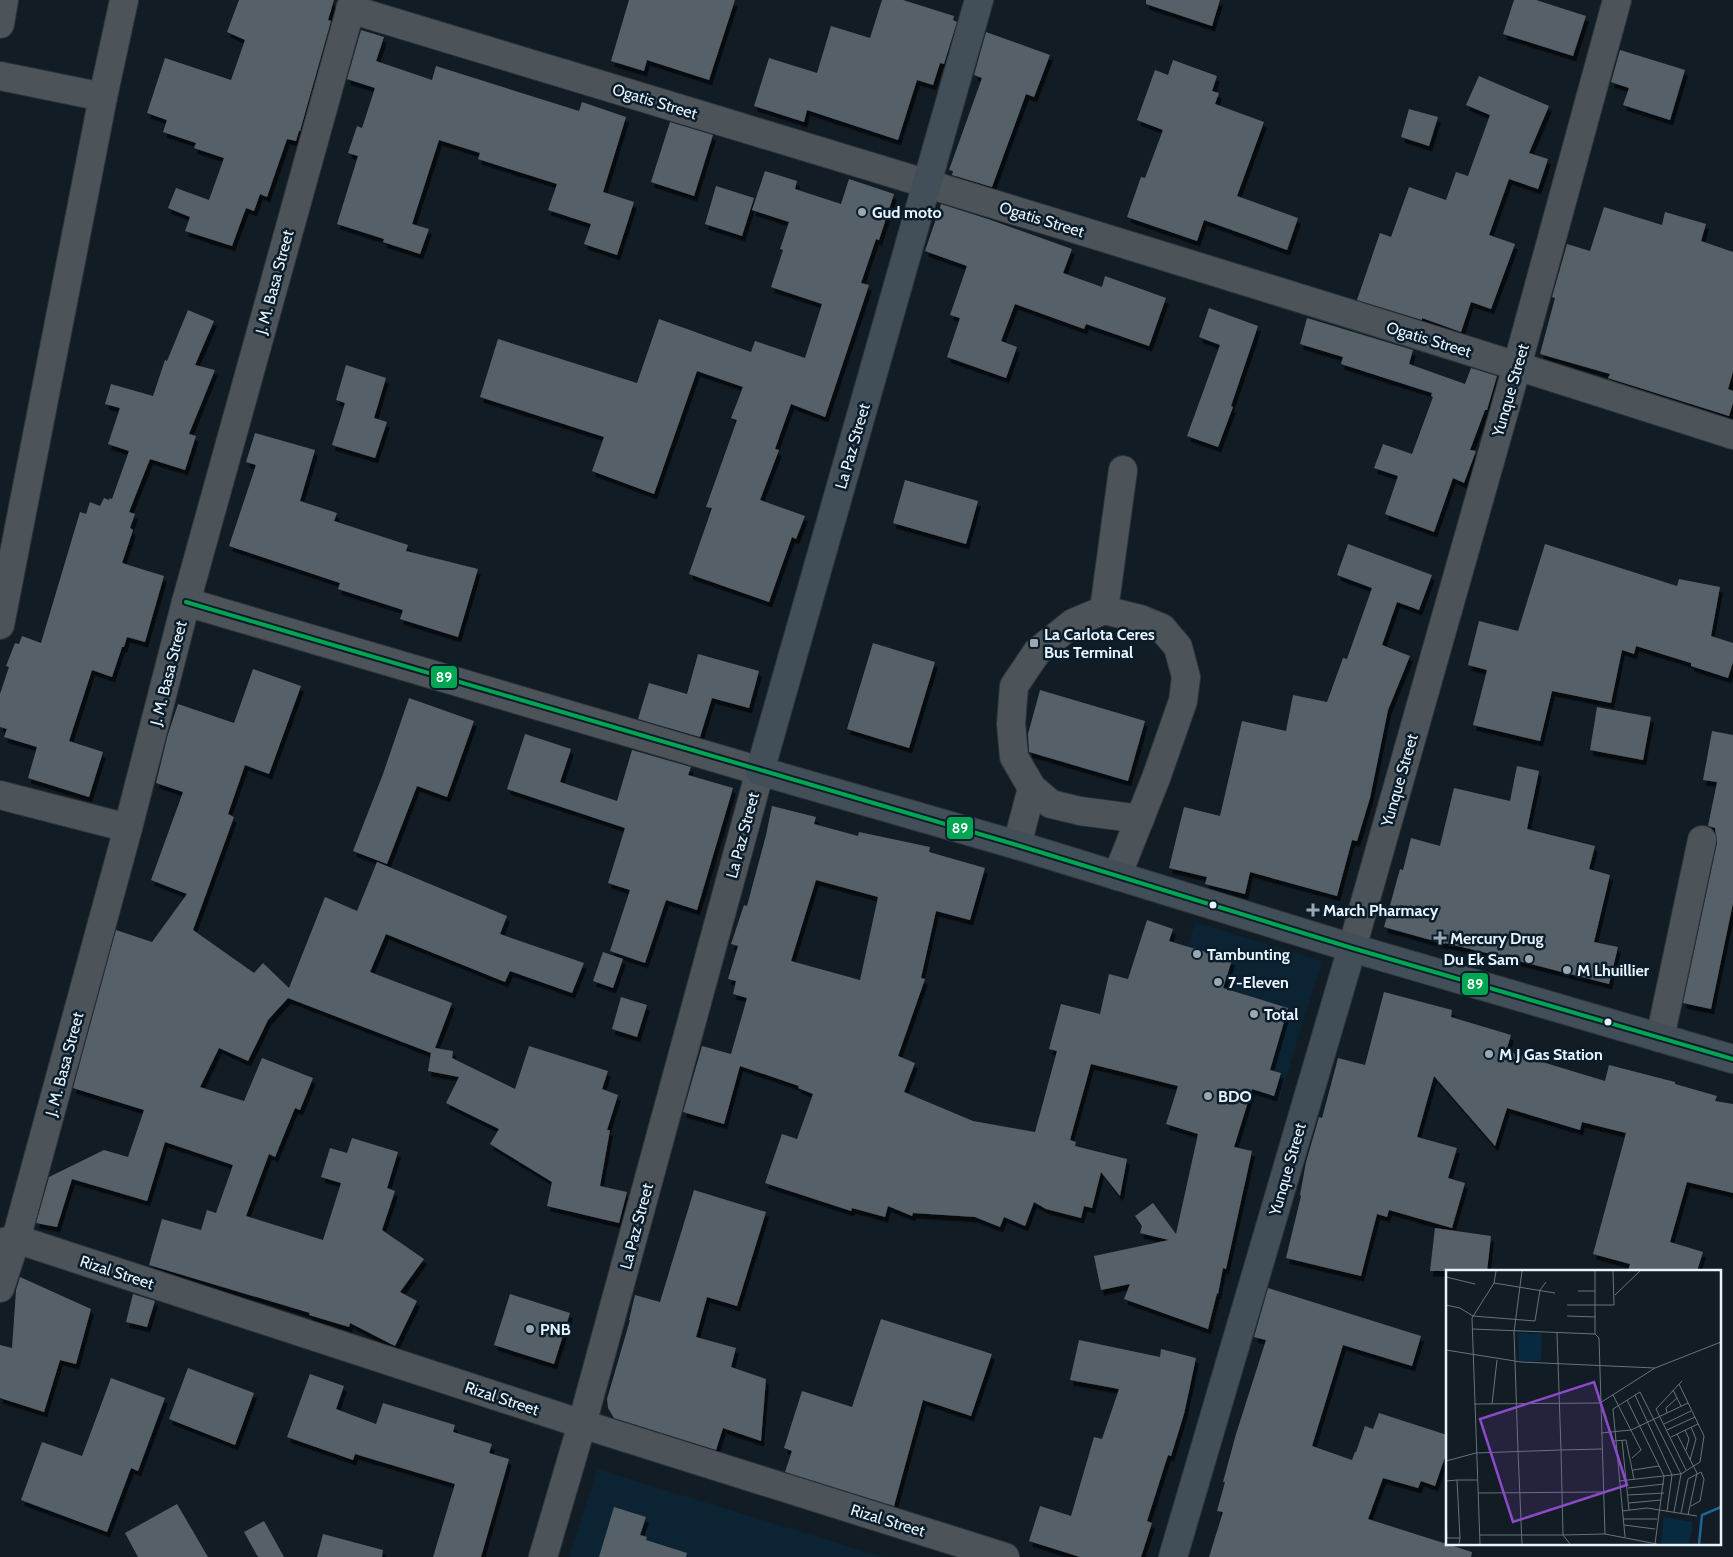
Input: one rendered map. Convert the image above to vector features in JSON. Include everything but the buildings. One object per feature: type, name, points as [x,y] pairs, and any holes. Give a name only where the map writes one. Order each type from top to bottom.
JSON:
[{"type":"main road","name":"La Paz Street","points":[[760,771],[979,0]]},
{"type":"main road","points":[[760,771],[1016,845],[1352,948],[1733,1059]]},
{"type":"main road","name":"Yunque Street","points":[[1173,1557],[1352,948]]},
{"type":"street","points":[[0,24],[4,0]]},
{"type":"street","points":[[0,625],[103,97],[124,0]]},
{"type":"street","name":"Yunque Street","points":[[1352,948],[1517,366],[1617,0]]},
{"type":"street","name":"Ogatis Street","points":[[351,4],[1517,366],[1733,436]]},
{"type":"street","name":"J. M. Basa Street","points":[[0,1288],[8,1241],[128,828],[186,602],[351,4]]},
{"type":"street","points":[[0,76],[103,97]]},
{"type":"street","points":[[1104,610],[1123,470]]},
{"type":"street","points":[[186,602],[760,771]]},
{"type":"street","points":[[1117,876],[1140,819],[1183,701],[1186,677],[1178,647],[1162,628],[1140,618],[1104,610],[1073,623],[1037,652],[1014,686],[1011,724],[1014,757],[1032,788],[1050,804],[1080,811],[1140,819]]},
{"type":"street","name":"La Paz Street","points":[[543,1557],[582,1424],[760,771]]},
{"type":"street","points":[[1016,845],[1032,788]]},
{"type":"street","points":[[0,795],[128,828]]},
{"type":"street","points":[[1660,1038],[1702,840]]},
{"type":"street","name":"Rizal Street","points":[[8,1241],[1005,1557]]},
{"type":"shaded area","points":[[1195,922],[1322,961],[1279,1100],[1153,1061]]},
{"type":"shaded area","points":[[597,1469],[883,1557],[569,1557]]},
{"type":"transit line","name":"89","points":[[186,602],[1017,845],[1352,948],[1733,1059]]},
{"type":"place","name":"Gud moto","points":[[862,212]]},
{"type":"place","name":"La Carlota Ceres Bus Terminal","points":[[1034,643]]},
{"type":"place","name":"March Pharmacy","points":[[1313,910]]},
{"type":"place","name":"Mercury Drug","points":[[1440,938]]},
{"type":"place","name":"Tambunting","points":[[1197,954]]},
{"type":"place","name":"Du Ek Sam","points":[[1529,959]]},
{"type":"place","name":"M Lhuillier","points":[[1567,970]]},
{"type":"place","name":"7-Eleven","points":[[1218,982]]},
{"type":"place","name":"Total","points":[[1254,1014]]},
{"type":"place","name":"M J Gas Station","points":[[1489,1054]]},
{"type":"place","name":"BDO","points":[[1208,1096]]},
{"type":"place","name":"PNB","points":[[530,1329]]}]
